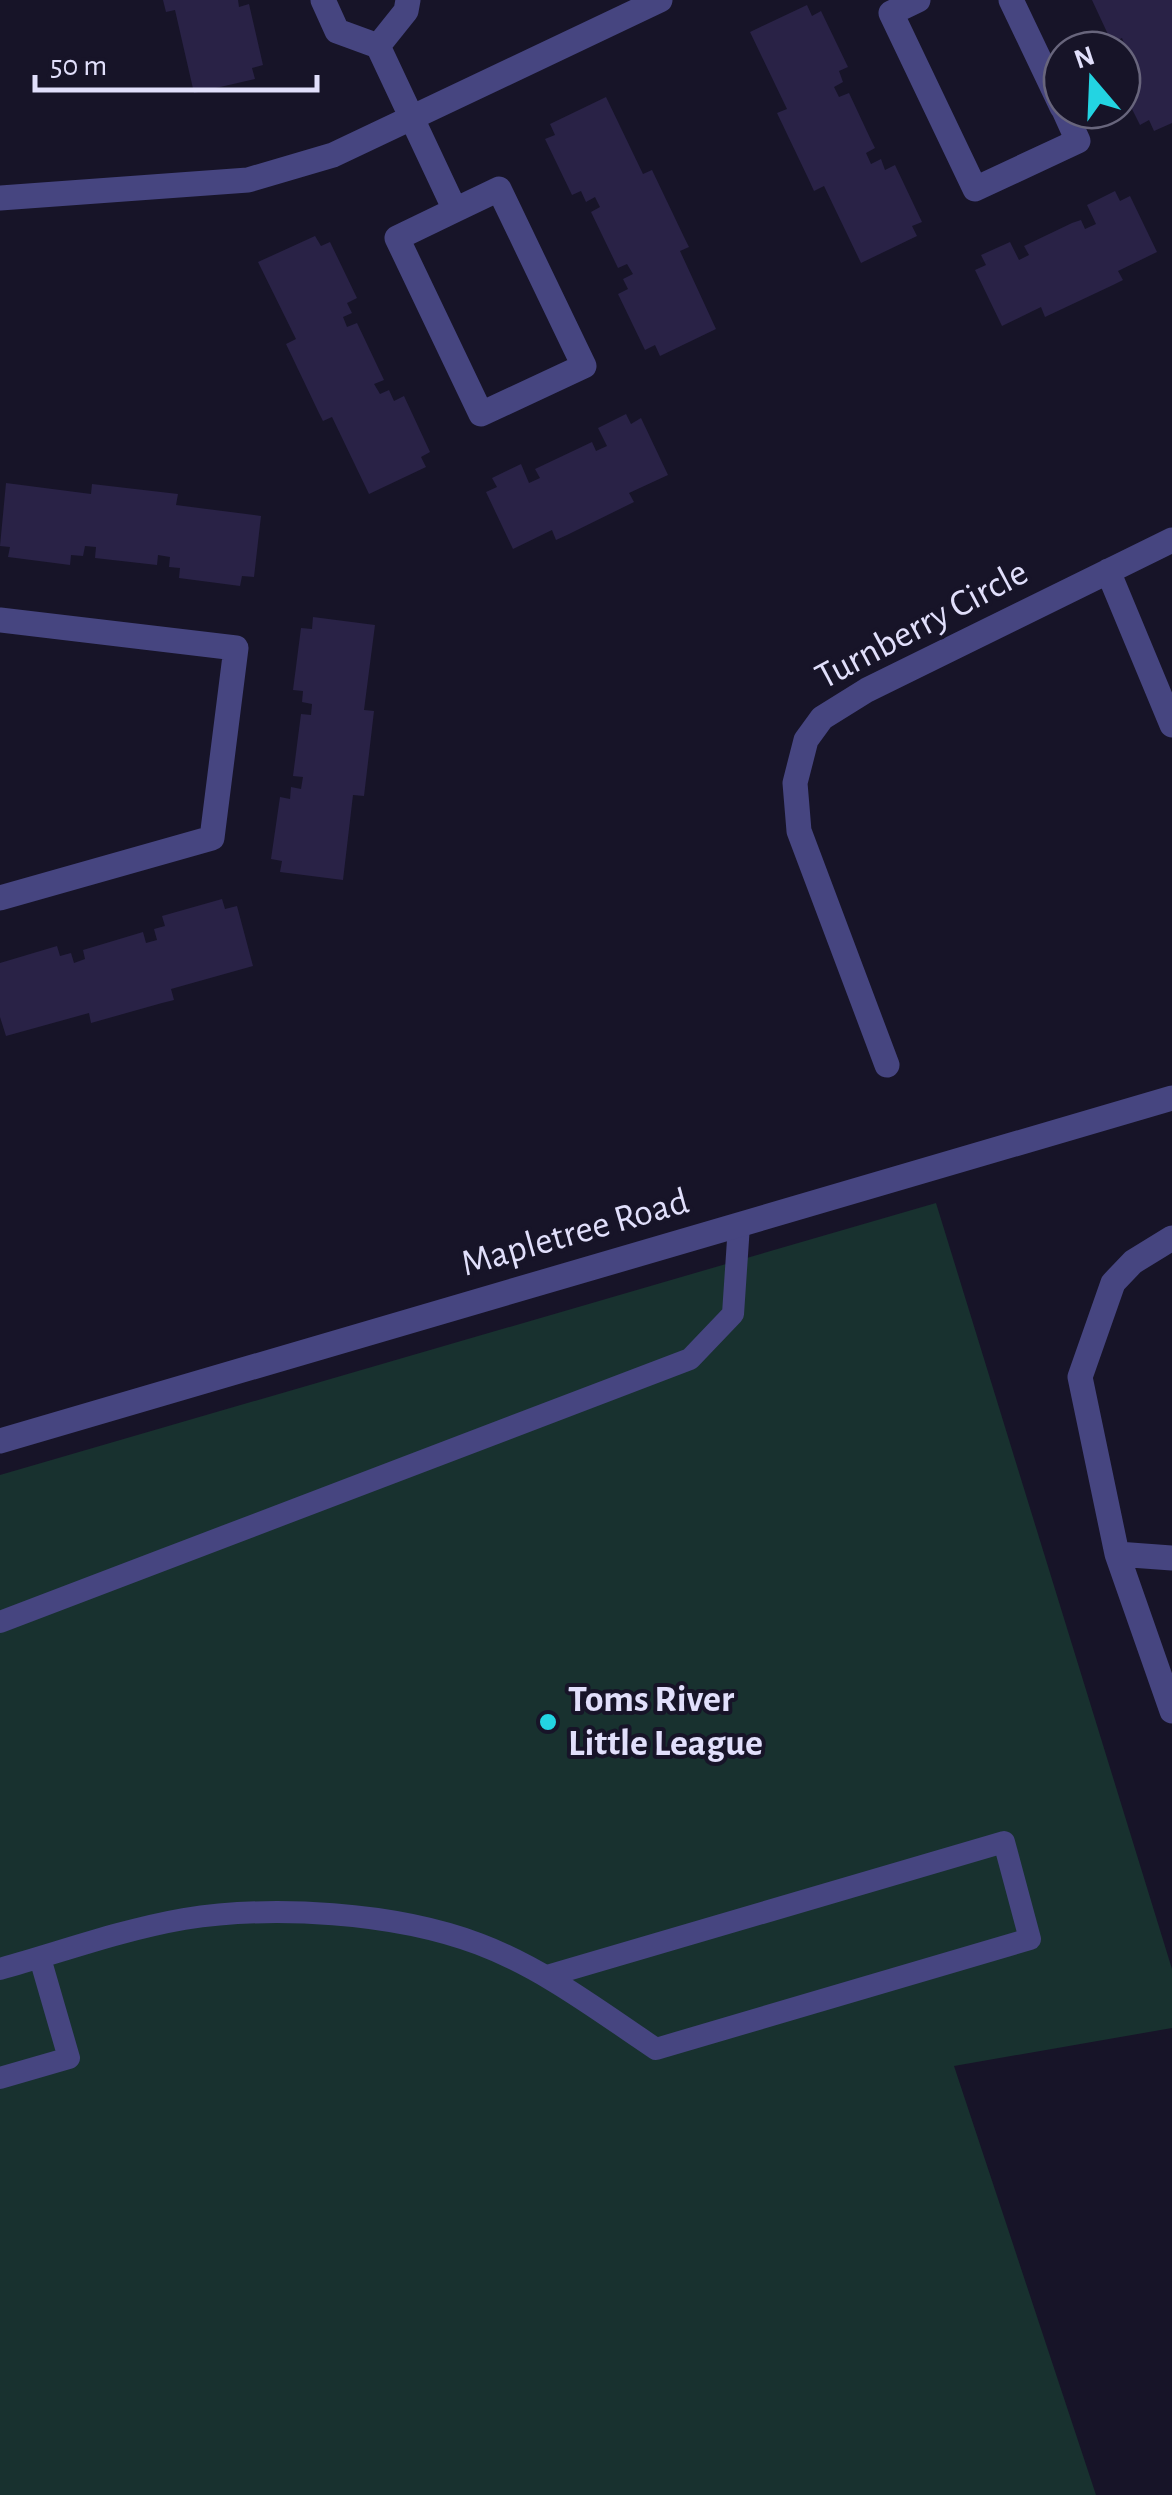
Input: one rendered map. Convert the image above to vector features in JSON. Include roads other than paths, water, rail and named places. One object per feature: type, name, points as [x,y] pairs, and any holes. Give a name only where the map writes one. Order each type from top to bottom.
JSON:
[{"type":"street","points":[[323,0],[337,30],[378,46],[455,210]]},
{"type":"street","points":[[378,46],[406,11],[408,0]]},
{"type":"street","points":[[0,198],[248,180],[334,155],[660,0]]},
{"type":"street","points":[[918,0],[891,13],[975,189],[1078,141],[1073,130]]},
{"type":"street","points":[[1011,0],[1042,64]]},
{"type":"street","points":[[500,189],[584,366],[481,414],[397,238],[455,210],[500,189]]},
{"type":"street","name":"Turnberry Circle","points":[[887,1065],[798,832],[795,782],[806,740],[822,718],[867,690],[1172,540]]},
{"type":"street","points":[[1108,571],[1172,725]]},
{"type":"street","points":[[0,620],[236,648],[212,838],[0,898]]},
{"type":"street","name":"Mapletree Road","points":[[0,1440],[1172,1098]]},
{"type":"street","points":[[1172,1238],[1133,1262],[1113,1283],[1080,1377],[1116,1554],[1172,1711]]},
{"type":"street","points":[[1116,1554],[1172,1558]]},
{"type":"lane","points":[[0,1622],[690,1359],[733,1314],[739,1224]]},
{"type":"lane","points":[[0,1969],[186,1919],[297,1912],[386,1922],[477,1943],[547,1976],[656,2048],[1030,1939],[1004,1842],[547,1976]]},
{"type":"lane","points":[[0,2078],[69,2058],[40,1958]]},
{"type":"place","name":"Toms River Little League","points":[[548,1722]]}]
